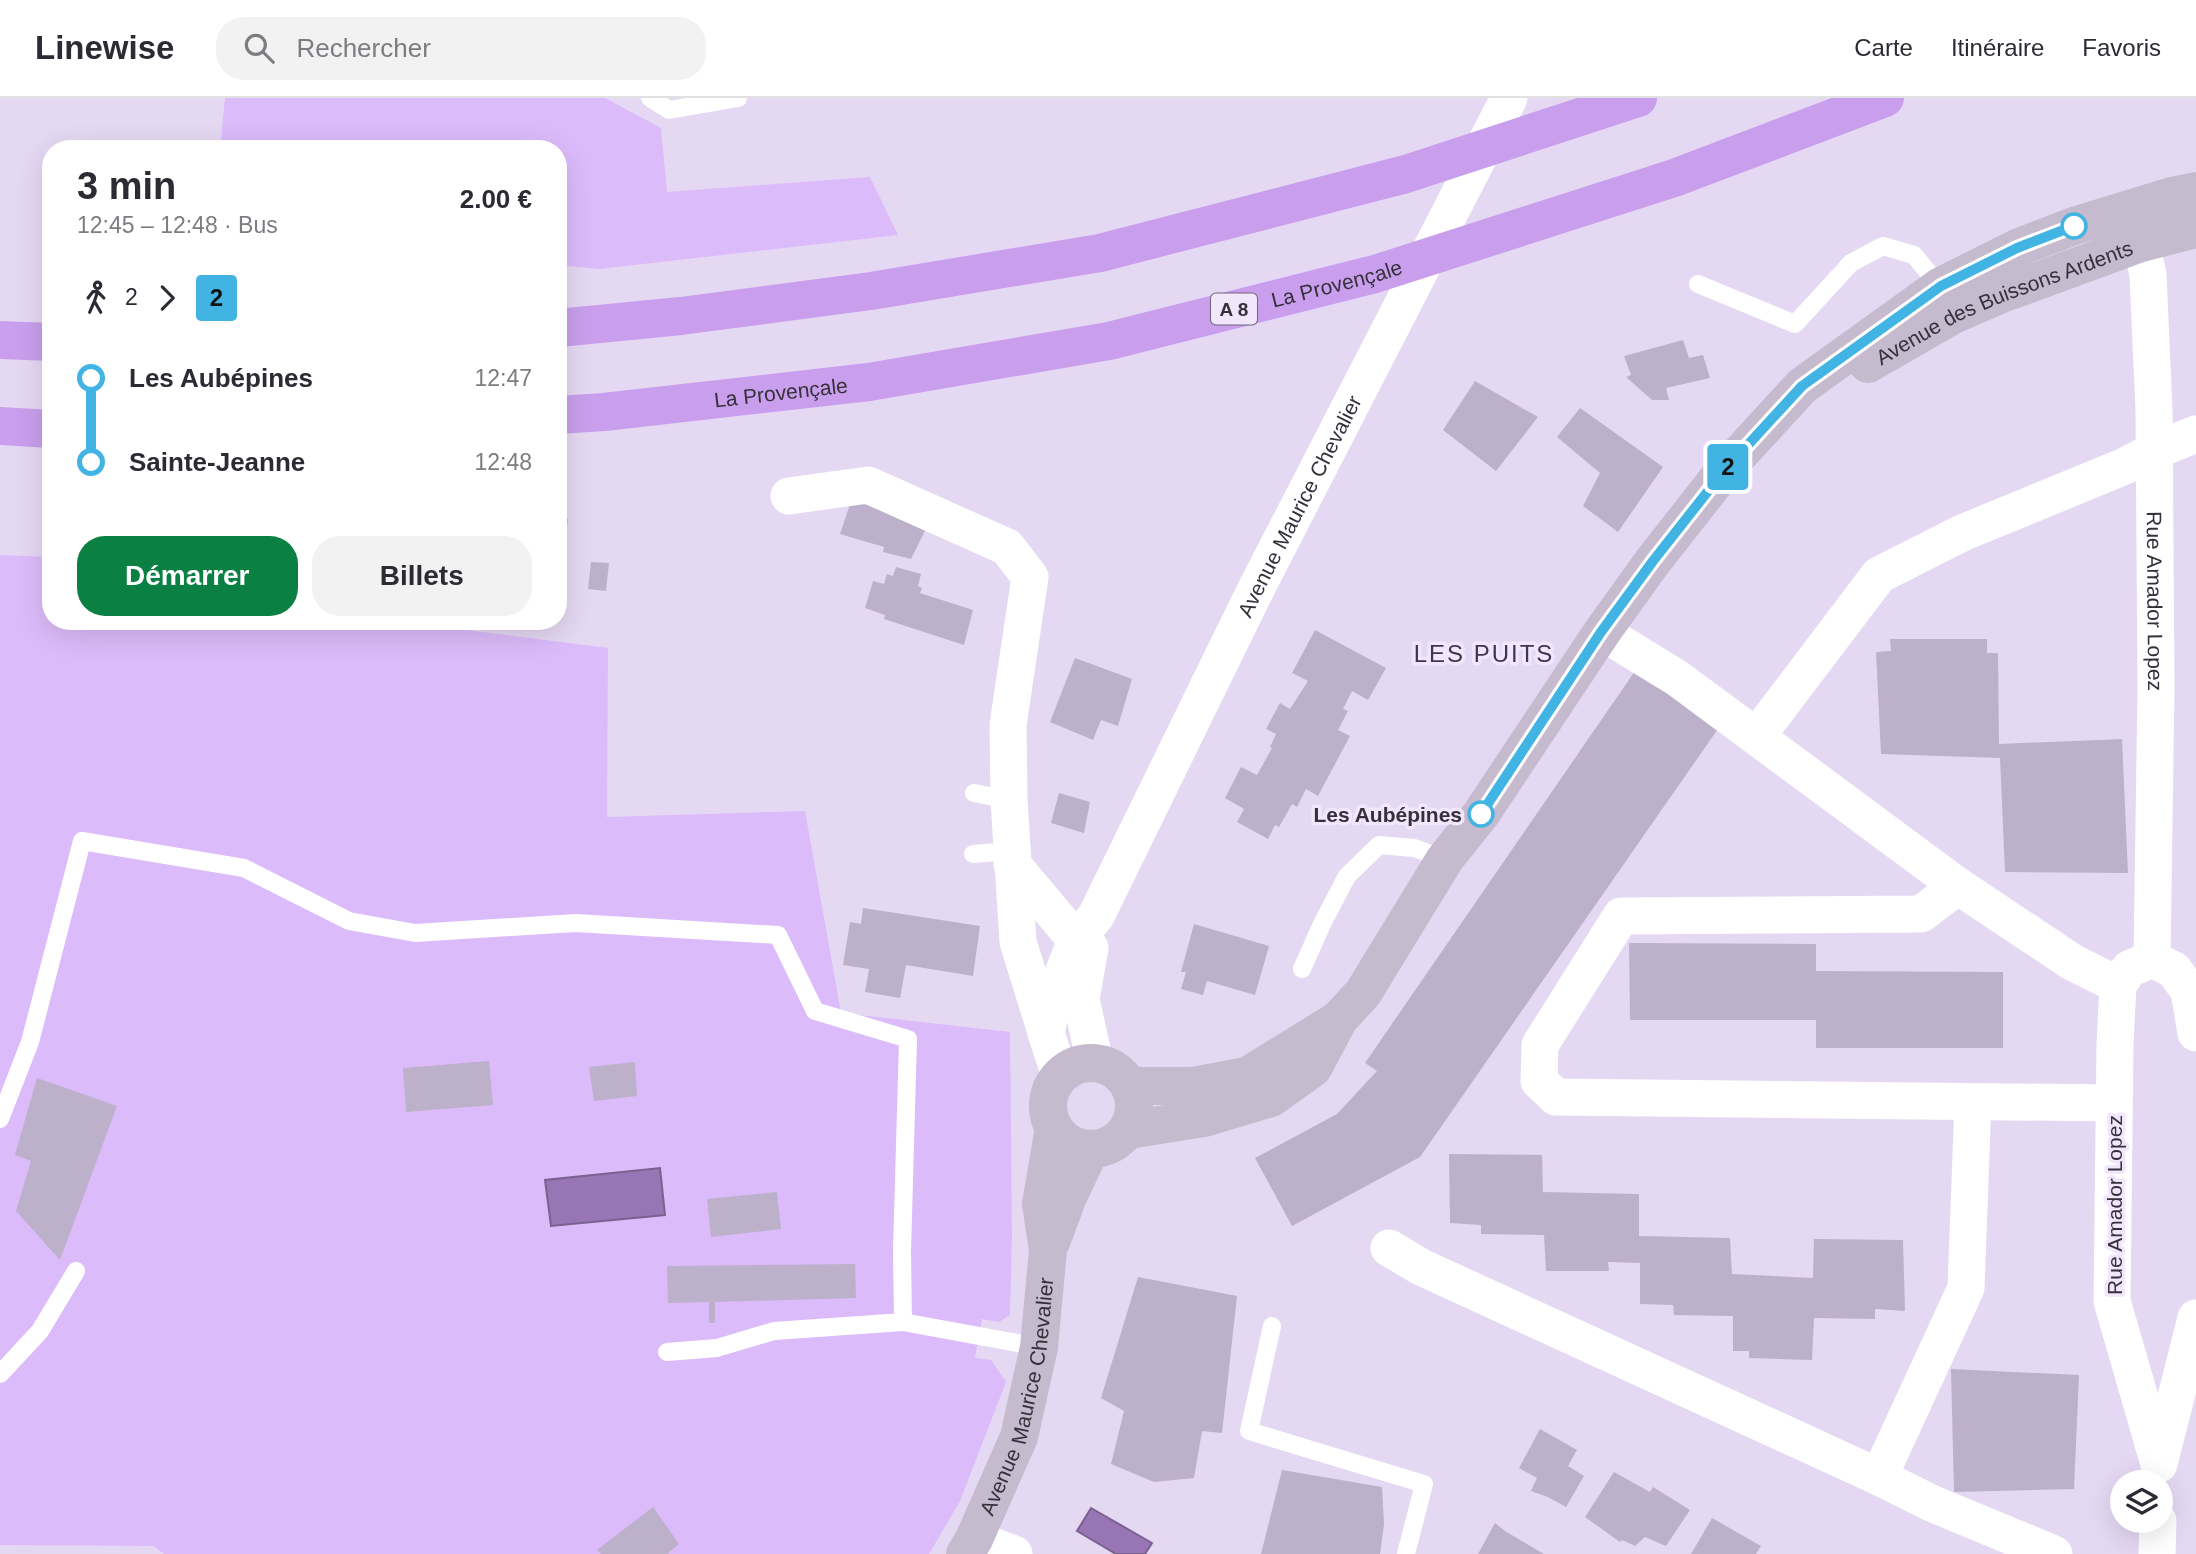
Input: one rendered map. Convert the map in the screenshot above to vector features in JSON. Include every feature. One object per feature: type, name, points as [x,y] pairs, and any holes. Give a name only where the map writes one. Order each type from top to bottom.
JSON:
[{"type":"highway","points":[[567,327],[681,316],[871,291],[1100,253],[1406,174],[1638,98]]},
{"type":"highway","name":"La Provençale","points":[[567,414],[869,382],[1109,341],[1375,274],[1674,178],[1885,98]]},
{"type":"highway","points":[[0,340],[42,342]]},
{"type":"highway","points":[[0,426],[42,428]]},
{"type":"street","name":"Avenue Maurice Chevalier","points":[[1046,1033],[1054,996],[1086,928],[1508,98]]},
{"type":"street","name":"Avenue des Buissons Ardents","points":[[2135,226],[2172,196],[2196,191]]},
{"type":"street","name":"Avenue des Buissons Ardents","points":[[1129,1086],[1193,1086],[1247,1076],[1339,1019],[1363,993],[1446,859],[1480,814],[1601,632],[1723,472],[1802,386],[1947,300],[2017,248],[2074,226],[2196,229]]},
{"type":"street","name":"Rue Amador Lopez","points":[[2135,226],[2148,275],[2154,410],[2156,687],[2152,959]]},
{"type":"street","points":[[1757,736],[1879,575],[1962,533],[2125,466],[2196,433]]},
{"type":"street","points":[[789,496],[868,485],[1007,547],[1030,577],[1008,725],[1012,858],[1018,942],[1060,1076]]},
{"type":"street","points":[[1601,632],[1677,678],[1958,886],[2072,962],[2118,985],[2129,969],[2152,959],[2174,970],[2189,991],[2196,1033]]},
{"type":"street","points":[[1012,858],[1086,928]]},
{"type":"street","points":[[1958,886],[1921,914],[1621,916],[1540,1045],[1539,1081],[1556,1097],[2114,1103]]},
{"type":"street","name":"Avenue Maurice Chevalier","points":[[1086,928],[1081,999],[1095,1063]]},
{"type":"street","name":"Rue Amador Lopez","points":[[2118,985],[2112,1301],[2158,1470]]},
{"type":"street","name":"Avenue des Buissons Ardents","points":[[1128,1129],[1203,1118],[1271,1098],[1314,1068],[1339,1019]]},
{"type":"street","points":[[1082,1063],[1095,1063],[1109,1067],[1121,1075],[1134,1096],[1135,1108],[1128,1129],[1118,1141],[1105,1148],[1090,1150],[1076,1147],[1063,1139],[1054,1128],[1048,1101],[1052,1087],[1060,1076],[1082,1063]]},
{"type":"street","points":[[1879,1477],[1966,1288],[1973,1102]]},
{"type":"street","name":"Avenue Maurice Chevalier","points":[[1014,1554],[970,1547],[1019,1437],[1039,1347],[1048,1250],[1041,1204],[1054,1128]]},
{"type":"street","name":"Avenue Maurice Chevalier","points":[[1048,1250],[1067,1199],[1090,1150]]},
{"type":"street","points":[[1388,1248],[1421,1268],[1931,1503],[2054,1554]]},
{"type":"street","name":"Rue Amador Lopez","points":[[2160,1470],[2196,1318]]},
{"type":"street","points":[[2157,1554],[2158,1533]]},
{"type":"lane","points":[[650,98],[669,110],[738,98]]},
{"type":"lane","points":[[1698,284],[1795,324],[1851,263],[1884,246],[1914,256],[1947,300]]},
{"type":"lane","points":[[974,793],[1009,800]]},
{"type":"lane","points":[[0,1119],[30,1042],[82,841],[244,868],[349,921],[415,933],[576,923],[778,935],[815,1012],[908,1039],[902,1251],[903,1322]]},
{"type":"lane","points":[[1302,969],[1347,876],[1379,845],[1414,848],[1446,859]]},
{"type":"lane","points":[[973,855],[1012,858]]},
{"type":"lane","points":[[0,1374],[40,1331],[76,1272]]},
{"type":"lane","points":[[667,1352],[717,1348],[774,1331],[903,1322],[1039,1347]]},
{"type":"lane","points":[[1272,1325],[1249,1431],[1424,1484],[1406,1554]]},
{"type":"shaded area","points":[[225,98],[605,98],[661,128],[667,192],[870,177],[898,235],[599,269],[567,266],[567,140],[221,140]]},
{"type":"shaded area","points":[[0,555],[42,557],[42,630],[467,630],[608,648],[607,817],[805,811],[841,1013],[1010,1032],[1010,1315],[999,1322],[982,1319],[975,1358],[991,1360],[1006,1382],[960,1501],[929,1554],[164,1554],[154,1546],[0,1545]]},
{"type":"shaded area","points":[[660,1168],[665,1215],[551,1226],[545,1180]]},
{"type":"shaded area","points":[[1091,1508],[1152,1543],[1145,1554],[1116,1554],[1077,1531]]},
{"type":"building","points":[[1683,340],[1689,358],[1703,355],[1710,378],[1666,388],[1669,400],[1652,400],[1626,377],[1631,375],[1624,356]]},
{"type":"building","points":[[1475,381],[1538,417],[1496,471],[1443,430]]},
{"type":"building","points":[[1580,408],[1663,467],[1618,532],[1583,506],[1600,473],[1557,437]]},
{"type":"building","points":[[852,498],[926,529],[911,559],[883,552],[884,547],[840,534]]},
{"type":"building","points":[[591,562],[609,563],[606,591],[588,589]]},
{"type":"building","points":[[896,567],[921,574],[918,586],[922,588],[920,593],[973,610],[964,645],[884,619],[885,615],[865,608],[873,581],[884,584],[887,574],[893,576]]},
{"type":"building","points":[[1315,630],[1386,668],[1368,700],[1352,691],[1343,709],[1348,711],[1338,730],[1350,736],[1318,796],[1306,789],[1297,807],[1292,804],[1279,827],[1275,825],[1268,839],[1237,822],[1244,809],[1225,798],[1241,767],[1257,775],[1272,748],[1270,747],[1276,734],[1266,729],[1280,703],[1290,709],[1308,681],[1292,673]]},
{"type":"building","points":[[1890,639],[1987,639],[1987,653],[1998,653],[1999,744],[2122,739],[2128,873],[2005,872],[2000,758],[1881,754],[1876,652],[1891,651]]},
{"type":"building","points":[[1075,658],[1132,679],[1118,726],[1101,720],[1093,740],[1050,722]]},
{"type":"building","points":[[1635,671],[1720,726],[1420,1157],[1292,1226],[1255,1158],[1337,1114],[1377,1071],[1365,1063]]},
{"type":"building","points":[[1059,793],[1090,802],[1084,833],[1051,823]]},
{"type":"building","points":[[863,908],[980,926],[973,976],[906,965],[900,998],[865,992],[869,969],[843,965],[850,922],[861,924]]},
{"type":"building","points":[[1194,924],[1269,946],[1255,995],[1207,981],[1203,995],[1181,989],[1186,972],[1181,972]]},
{"type":"building","points":[[1629,943],[1816,944],[1816,971],[2003,972],[2003,1048],[1816,1048],[1816,1020],[1630,1020]]},
{"type":"building","points":[[489,1061],[493,1105],[406,1112],[403,1068]]},
{"type":"building","points":[[635,1062],[637,1096],[594,1101],[589,1067]]},
{"type":"building","points":[[37,1078],[117,1106],[60,1260],[16,1211],[31,1161],[15,1155]]},
{"type":"building","points":[[1449,1154],[1542,1155],[1543,1192],[1639,1194],[1639,1236],[1730,1238],[1732,1274],[1813,1278],[1814,1239],[1903,1240],[1905,1311],[1875,1309],[1875,1319],[1814,1318],[1812,1360],[1749,1358],[1749,1351],[1733,1351],[1733,1316],[1674,1315],[1673,1305],[1640,1304],[1640,1263],[1608,1262],[1609,1271],[1546,1271],[1544,1235],[1481,1234],[1481,1225],[1450,1223]]},
{"type":"building","points":[[777,1192],[781,1229],[711,1237],[707,1199]]},
{"type":"building","points":[[855,1264],[856,1298],[715,1302],[715,1323],[709,1323],[709,1302],[668,1303],[667,1266]]},
{"type":"building","points":[[1138,1277],[1237,1296],[1222,1433],[1202,1431],[1194,1478],[1154,1482],[1111,1464],[1124,1411],[1101,1398]]},
{"type":"building","points":[[1951,1369],[2079,1375],[2074,1489],[1954,1492]]},
{"type":"building","points":[[1540,1429],[1577,1450],[1568,1466],[1584,1476],[1566,1507],[1531,1491],[1537,1478],[1519,1468]]},
{"type":"building","points":[[1282,1470],[1382,1487],[1384,1524],[1380,1554],[1261,1554]]},
{"type":"building","points":[[1614,1472],[1650,1492],[1653,1487],[1690,1510],[1666,1546],[1645,1537],[1635,1546],[1622,1540],[1620,1542],[1585,1517]]},
{"type":"building","points":[[653,1507],[679,1544],[669,1554],[601,1554],[597,1550]]},
{"type":"building","points":[[1712,1518],[1761,1546],[1756,1554],[1691,1554]]},
{"type":"building","points":[[1495,1523],[1505,1531],[1544,1554],[1478,1554]]},
{"type":"bus line","name":"2","points":[[1481,814],[1601,632],[1653,561],[1723,472],[1802,386],[1941,286],[2017,248],[2074,226]]},
{"type":"place","name":"Les Aubépines","points":[[1481,814]]},
{"type":"district","name":"LES PUITS","points":[[1484,653]]}]
